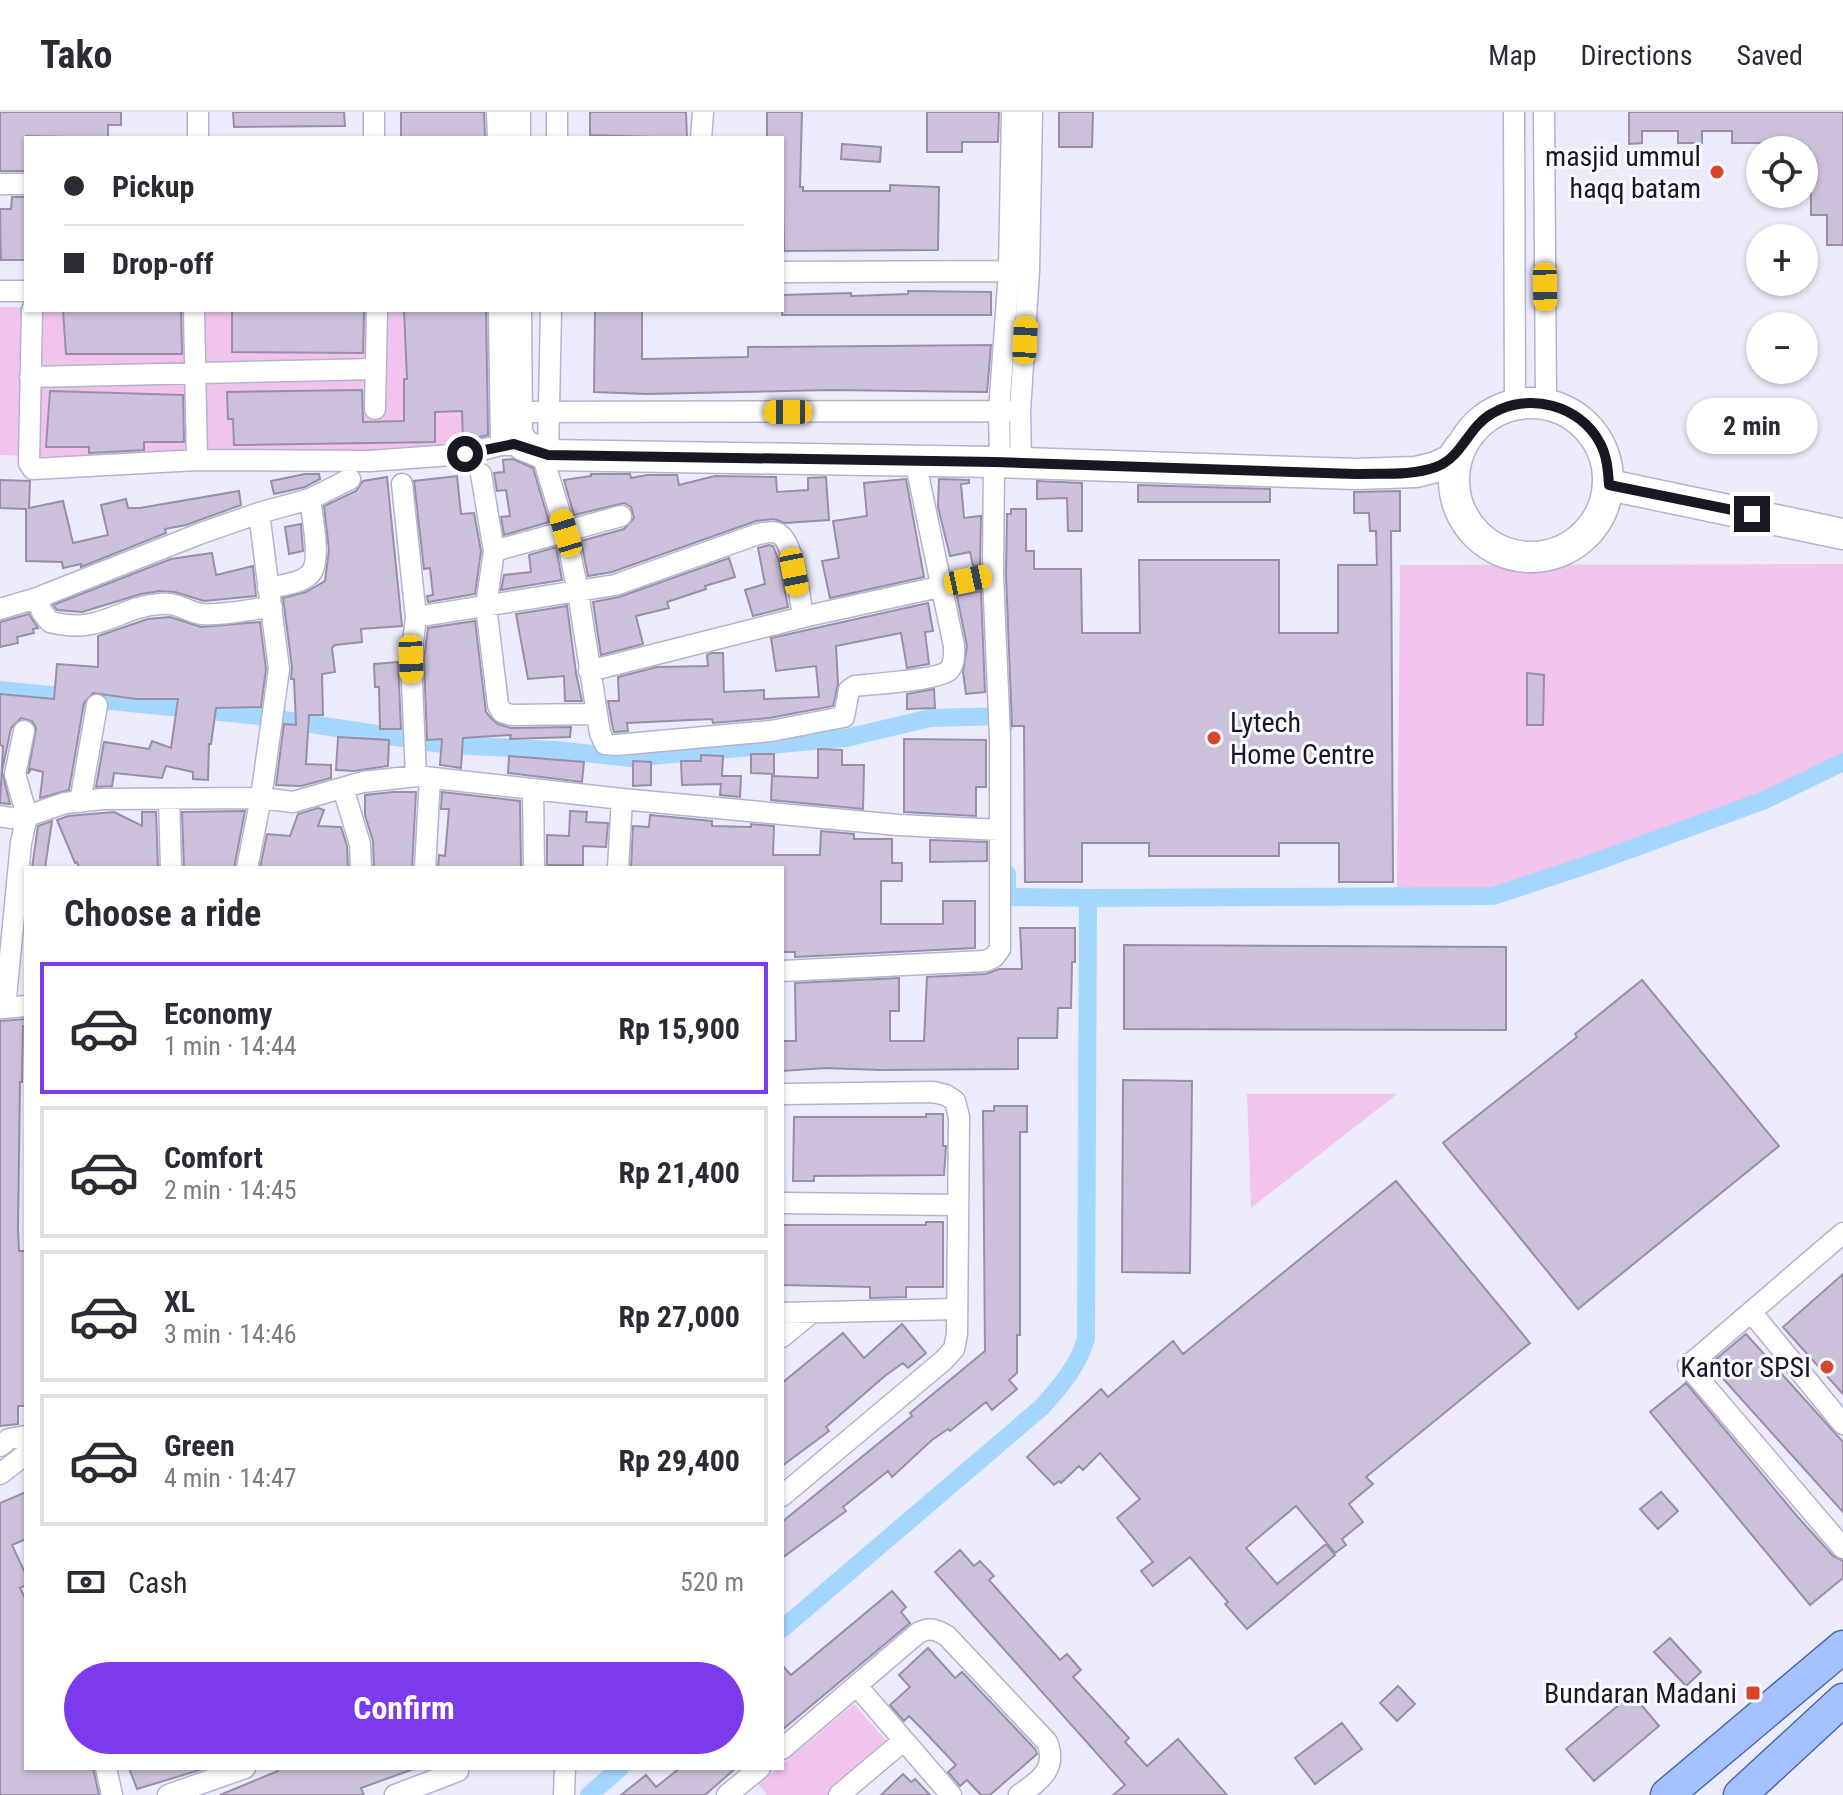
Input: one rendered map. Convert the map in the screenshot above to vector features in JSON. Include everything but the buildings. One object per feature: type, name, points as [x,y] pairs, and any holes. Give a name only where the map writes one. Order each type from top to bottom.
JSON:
[{"type":"main road","points":[[1667,1795],[1843,1647]]},
{"type":"main road","points":[[1740,1795],[1843,1700]]},
{"type":"street","points":[[198,112],[198,136]]},
{"type":"street","points":[[374,112],[374,136]]},
{"type":"street","points":[[497,112],[498,136]]},
{"type":"street","points":[[515,112],[515,136]]},
{"type":"street","points":[[557,112],[557,136]]},
{"type":"street","points":[[701,136],[703,112]]},
{"type":"street","points":[[784,971],[985,961],[994,957],[1000,949],[1000,738],[993,575],[1005,462],[1020,411],[1019,271],[1012,112]]},
{"type":"street","points":[[1005,462],[999,411],[1019,271],[1032,112]]},
{"type":"street","points":[[1514,112],[1515,404]]},
{"type":"street","points":[[1544,112],[1546,404]]},
{"type":"street","points":[[0,184],[24,184]]},
{"type":"street","points":[[784,272],[1019,271]]},
{"type":"street","points":[[0,291],[24,291]]},
{"type":"street","points":[[32,312],[31,468],[197,460],[370,461],[528,450],[1356,474],[1416,472],[1451,460],[1474,428],[1492,413],[1515,404],[1546,404],[1568,411],[1593,433],[1607,462],[1609,485],[1603,511],[1587,534],[1565,550],[1538,557],[1511,554],[1486,542],[1467,523],[1455,498],[1445,486],[1416,472]]},
{"type":"street","points":[[194,312],[197,460]]},
{"type":"street","points":[[375,409],[377,312]]},
{"type":"street","points":[[499,312],[528,450]]},
{"type":"street","points":[[516,312],[517,432],[566,533],[578,592],[595,714],[605,744],[771,731],[844,717],[849,690],[855,686],[935,676],[950,670],[954,646],[915,460]]},
{"type":"street","points":[[528,450],[548,413],[551,312]]},
{"type":"street","points":[[30,377],[376,369]]},
{"type":"street","points":[[518,412],[1020,411]]},
{"type":"street","points":[[1455,498],[1454,470],[1460,447]]},
{"type":"street","points":[[481,474],[494,551],[486,606],[498,705],[502,712],[511,715],[595,714]]},
{"type":"street","points":[[0,609],[37,598],[130,559],[259,513],[310,499],[350,479]]},
{"type":"street","points":[[402,484],[416,617],[411,659],[425,866]]},
{"type":"street","points":[[1609,485],[1843,534]]},
{"type":"street","points":[[37,598],[50,622],[80,626],[97,624],[158,604],[180,605],[200,614],[270,598],[312,574],[317,562],[310,499]]},
{"type":"street","points":[[247,866],[261,798],[279,669],[259,513]]},
{"type":"street","points":[[494,551],[621,516]]},
{"type":"street","points":[[416,617],[615,585],[758,534],[776,532],[786,538],[790,549],[803,617]]},
{"type":"street","points":[[589,671],[803,617],[993,575]]},
{"type":"street","points":[[80,802],[97,705]]},
{"type":"street","points":[[10,1007],[21,843],[27,816],[15,774],[24,731]]},
{"type":"street","points":[[0,816],[27,816],[65,803],[80,802],[261,798],[293,802],[363,782],[419,761],[533,790],[898,825],[1000,830]]},
{"type":"street","points":[[343,788],[360,844],[361,866]]},
{"type":"street","points":[[533,790],[534,866]]},
{"type":"street","points":[[169,799],[171,866]]},
{"type":"street","points":[[618,866],[622,799]]},
{"type":"street","points":[[784,1094],[933,1092],[955,1101],[959,1117],[957,1334],[954,1349],[784,1494]]},
{"type":"street","points":[[784,1203],[958,1205]]},
{"type":"street","points":[[1843,1233],[1688,1366],[1843,1548]]},
{"type":"street","points":[[784,1313],[956,1309]]},
{"type":"street","points":[[784,1335],[811,1313]]},
{"type":"street","points":[[1752,1313],[1843,1424]]},
{"type":"street","points":[[0,1446],[9,1439],[24,1436]]},
{"type":"street","points":[[0,1474],[24,1456]]},
{"type":"street","points":[[784,1747],[918,1633],[926,1629],[938,1630],[1047,1742],[1051,1753],[1050,1765],[1044,1777],[1019,1795]]},
{"type":"street","points":[[857,1686],[951,1795]]},
{"type":"street","points":[[839,1795],[903,1741]]},
{"type":"street","points":[[106,1770],[112,1795]]},
{"type":"street","points":[[168,1795],[239,1770]]},
{"type":"street","points":[[564,1794],[565,1770]]},
{"type":"street","points":[[738,1792],[758,1770]]},
{"type":"street","points":[[395,1795],[458,1771]]},
{"type":"shaded area","points":[[0,307],[24,307],[24,312],[502,312],[503,451],[311,466],[0,455]]},
{"type":"shaded area","points":[[1843,564],[1843,762],[1765,800],[1493,896],[1397,898],[1400,565]]},
{"type":"shaded area","points":[[1247,1094],[1397,1094],[1251,1208]]},
{"type":"shaded area","points":[[854,1704],[890,1745],[830,1795],[767,1795],[758,1784],[776,1770],[784,1770],[784,1762]]},
{"type":"waterway","points":[[0,690],[258,716],[449,745],[555,750],[631,758],[846,738],[930,718],[1005,716],[1005,725]]},
{"type":"waterway","points":[[784,1627],[1042,1407],[1068,1375],[1082,1350],[1086,1339],[1088,898],[1493,896],[1765,800],[1843,762]]},
{"type":"waterway","points":[[1007,874],[1007,897],[1088,898]]},
{"type":"waterway","points":[[589,1795],[618,1770]]},
{"type":"place","name":"masjid ummul haqq batam","points":[[1717,172]]},
{"type":"place","name":"Lytech Home Centre","points":[[1214,738]]},
{"type":"place","name":"Kantor SPSI","points":[[1827,1367]]},
{"type":"place","name":"Bundaran Madani","points":[[1753,1693]]},
{"type":"route","points":[[465,454],[514,444],[548,455],[994,462],[1356,474],[1416,472],[1451,460],[1474,428],[1492,413],[1515,404],[1546,404],[1568,411],[1586,424],[1599,442],[1607,462],[1609,485],[1752,514]]}]
